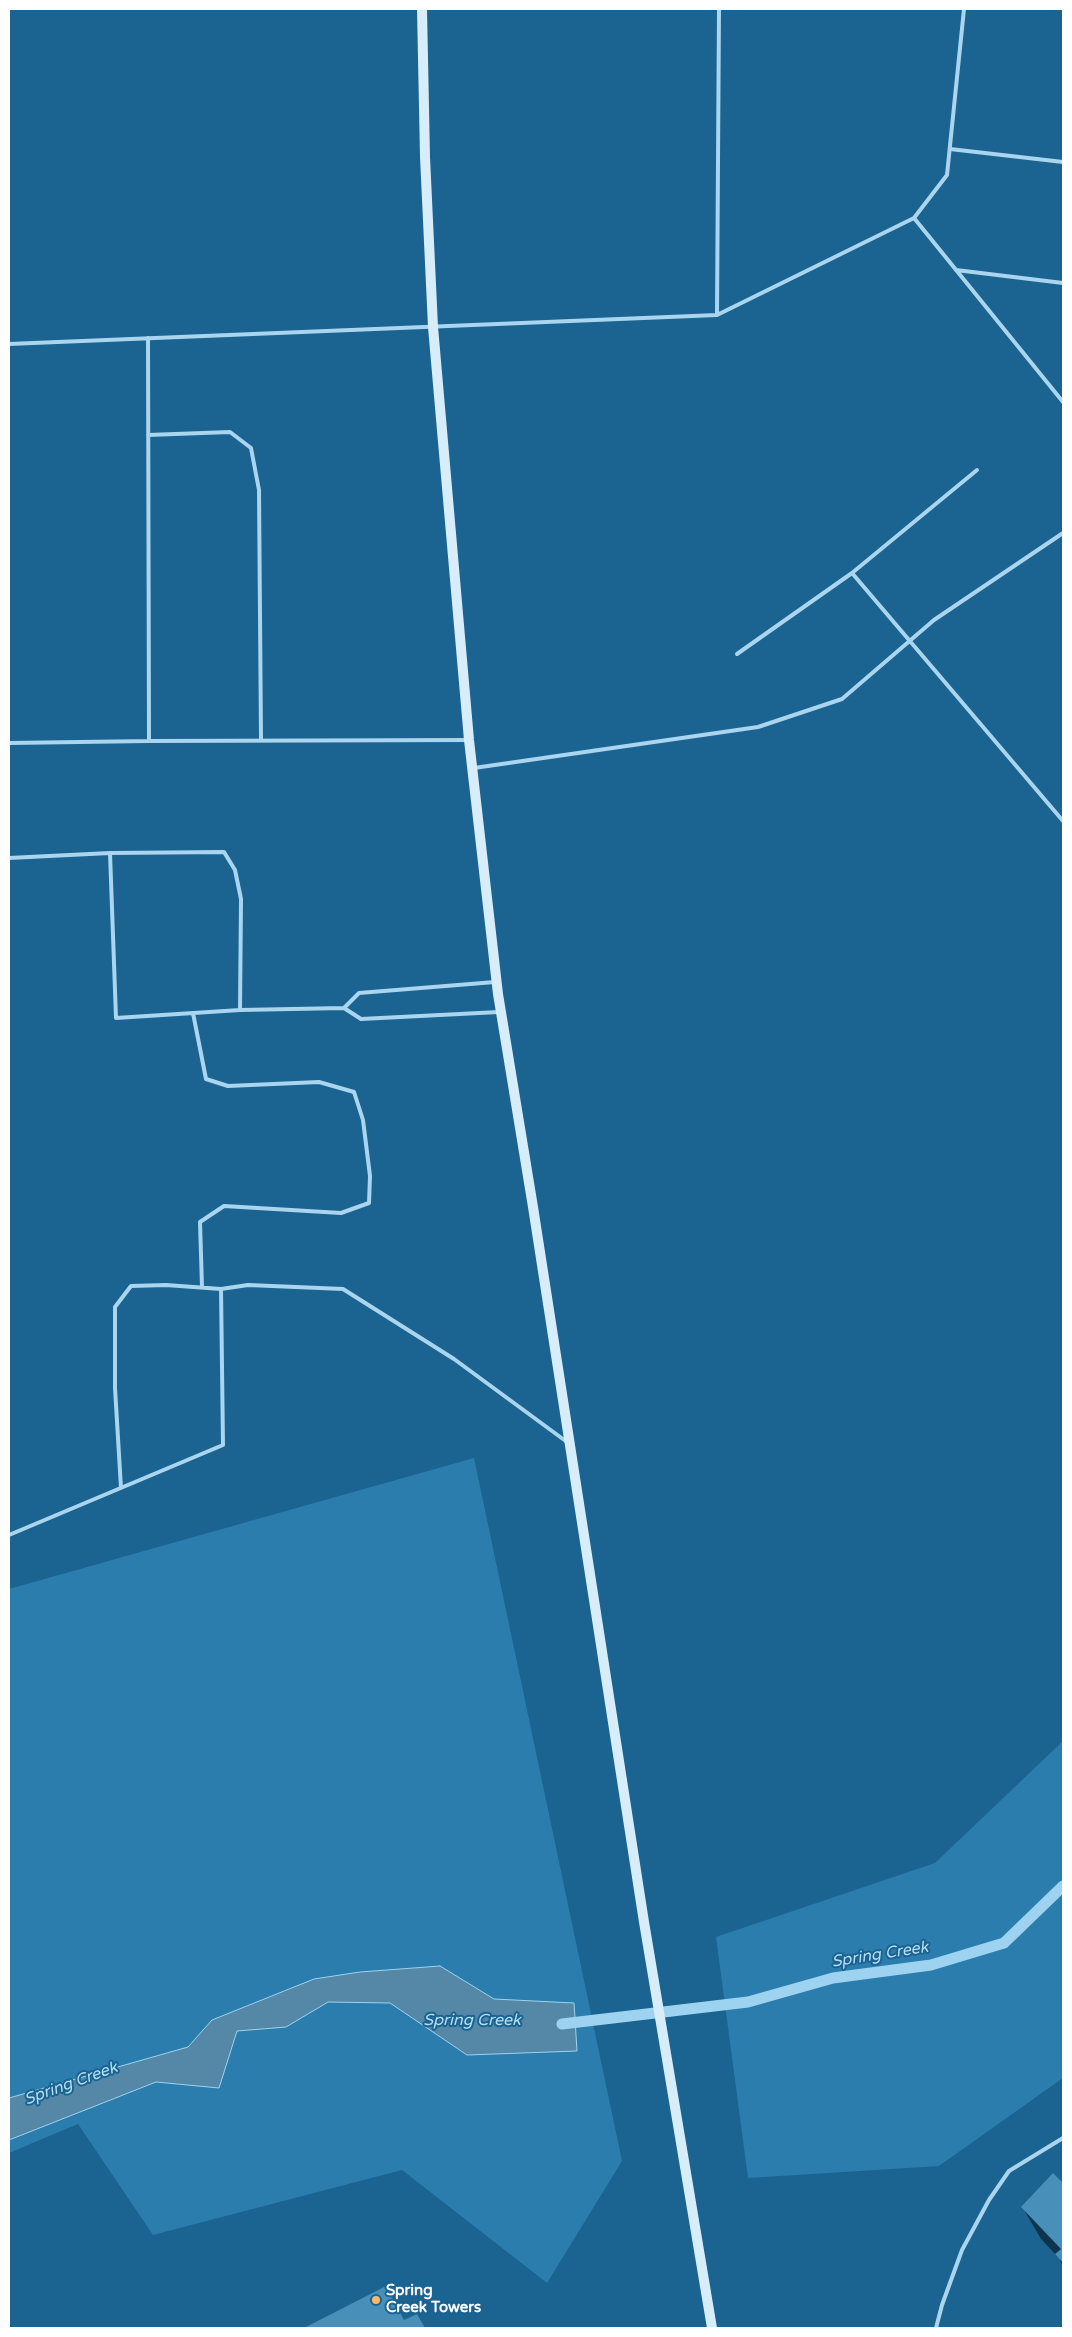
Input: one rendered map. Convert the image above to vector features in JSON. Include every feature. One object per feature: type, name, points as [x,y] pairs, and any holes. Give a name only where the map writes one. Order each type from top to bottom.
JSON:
[{"type":"street","points":[[422,9],[425,157],[433,327],[469,740],[497,982],[644,1922],[712,2328]]},
{"type":"lane","points":[[717,315],[719,9]]},
{"type":"lane","points":[[9,344],[717,315],[914,218],[948,175],[964,9]]},
{"type":"lane","points":[[950,149],[1063,162]]},
{"type":"lane","points":[[914,218],[1063,402]]},
{"type":"lane","points":[[956,270],[1063,283]]},
{"type":"lane","points":[[148,338],[149,741]]},
{"type":"lane","points":[[148,435],[230,432],[251,448],[259,490],[261,740]]},
{"type":"lane","points":[[738,654],[852,573],[977,470]]},
{"type":"lane","points":[[472,768],[758,727],[842,699],[934,620],[1063,533]]},
{"type":"lane","points":[[852,573],[911,640],[1063,821]]},
{"type":"lane","points":[[9,743],[469,740]]},
{"type":"lane","points":[[9,858],[110,853],[224,852],[235,870],[241,899],[240,1010]]},
{"type":"lane","points":[[110,853],[116,1018],[240,1010],[344,1008],[361,1019],[501,1012]]},
{"type":"lane","points":[[344,1008],[359,993],[497,982]]},
{"type":"lane","points":[[193,1013],[206,1079],[228,1086],[319,1082],[354,1092],[363,1120],[370,1176],[369,1203],[341,1213],[224,1206],[200,1222],[202,1287]]},
{"type":"lane","points":[[121,1488],[115,1388],[115,1307],[131,1286],[166,1285],[221,1288],[248,1285],[343,1289],[454,1359],[569,1443]]},
{"type":"lane","points":[[9,1535],[223,1445],[221,1288]]},
{"type":"lane","points":[[936,2328],[942,2305],[962,2250],[989,2200],[1009,2171],[1063,2138]]},
{"type":"shaded area","points":[[474,1458],[622,2161],[547,2283],[402,2170],[153,2235],[78,2124],[9,2153],[9,1589]]},
{"type":"shaded area","points":[[1063,1741],[1063,2078],[939,2166],[748,2178],[716,1937],[935,1863]]},
{"type":"water","name":"Spring Creek","points":[[440,1966],[494,1999],[574,2003],[577,2051],[467,2055],[390,2003],[328,2002],[286,2027],[237,2031],[219,2088],[156,2082],[9,2140],[9,2098],[188,2047],[212,2020],[314,1979],[360,1972]]},
{"type":"building","points":[[1053,2173],[1063,2183],[1063,2263],[1055,2254],[1061,2249],[1021,2207]]},
{"type":"building","name":"Spring Creek Towers","points":[[386,2286],[404,2320],[417,2314],[425,2328],[304,2328]]},
{"type":"waterway","name":"Spring Creek","points":[[562,2024],[748,2002],[833,1978],[931,1965],[1004,1943],[1063,1886]]},
{"type":"place","name":"Spring Creek Towers","points":[[376,2300]]}]
